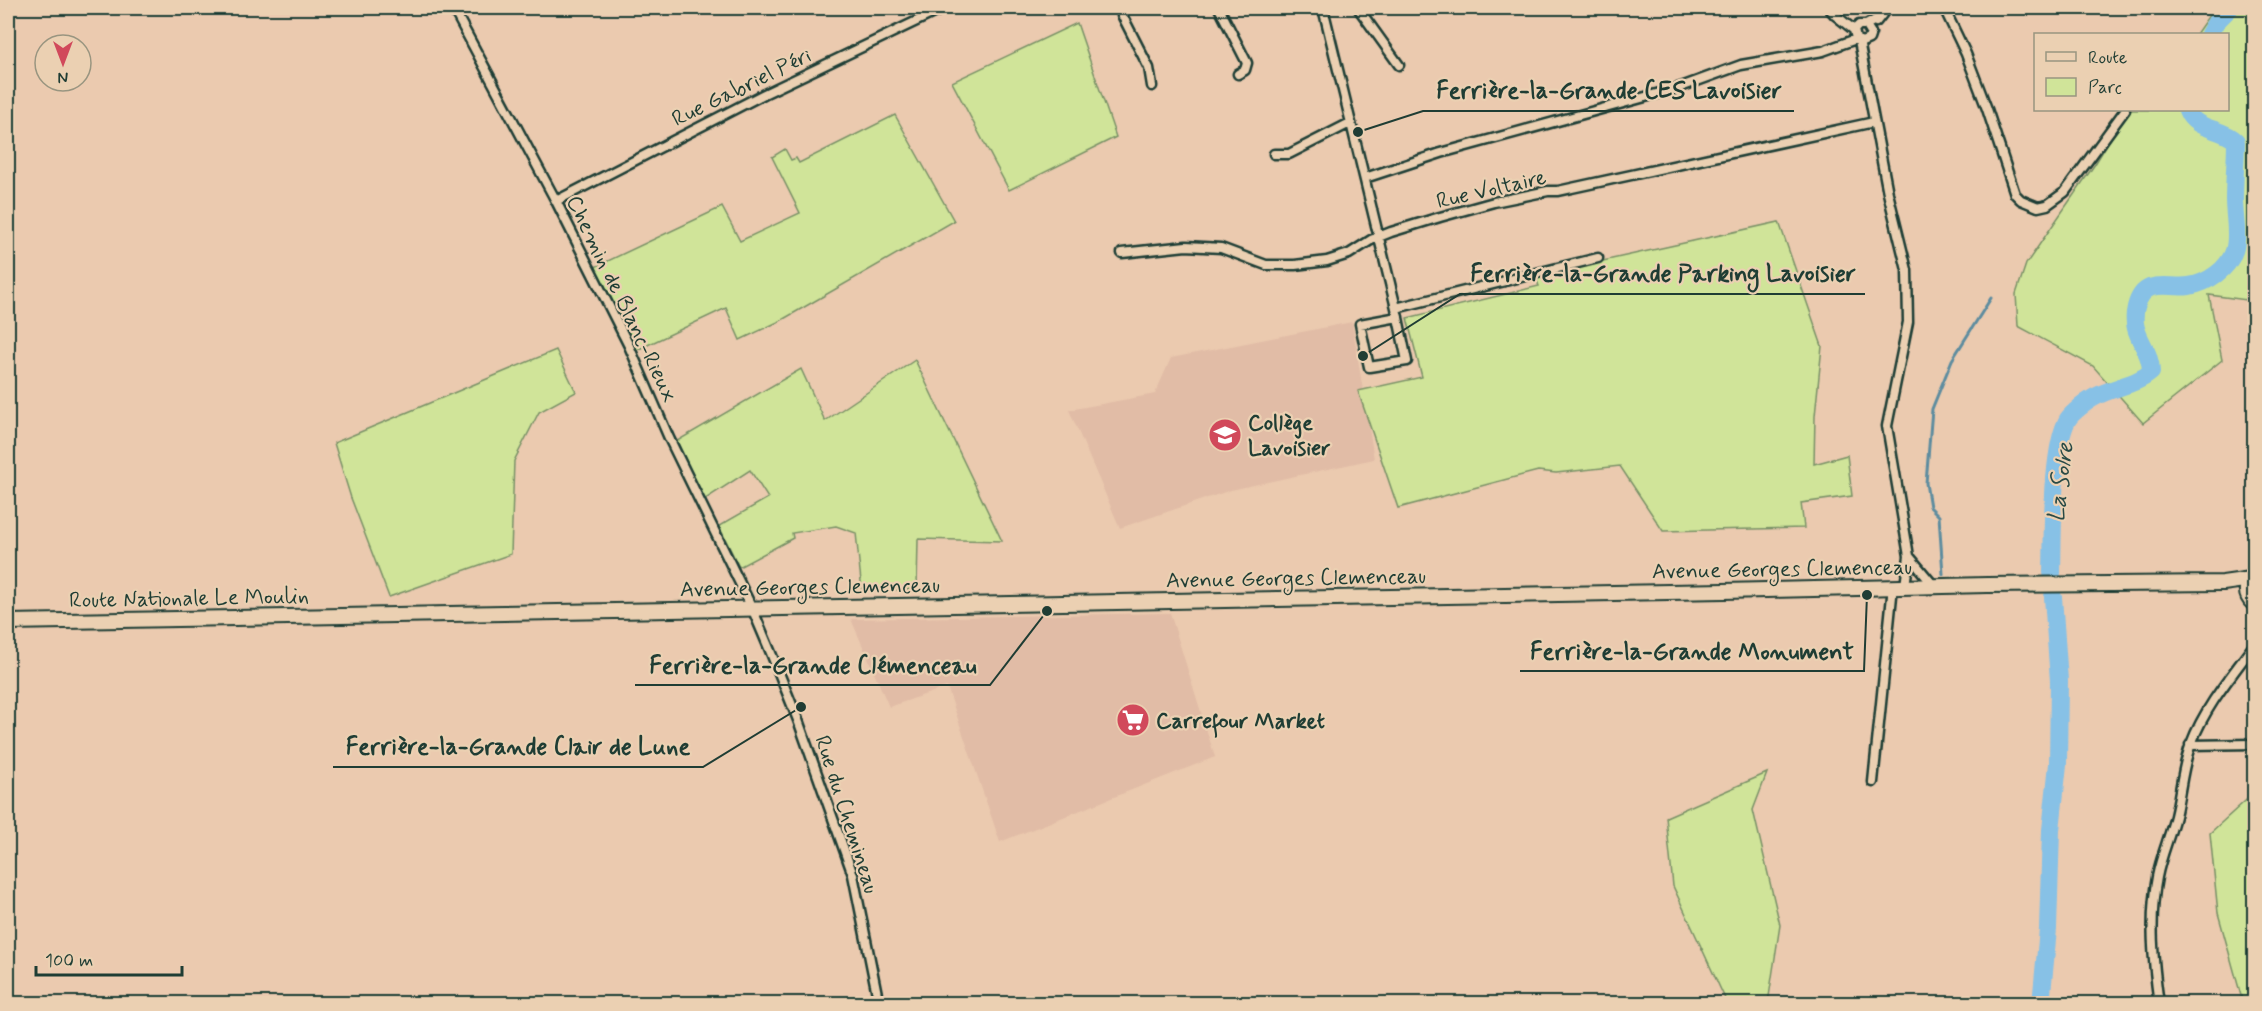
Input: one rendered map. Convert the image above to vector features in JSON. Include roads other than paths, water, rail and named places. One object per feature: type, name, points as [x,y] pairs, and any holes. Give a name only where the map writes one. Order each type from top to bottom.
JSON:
[{"type":"main road","name":"Avenue Georges Clemenceau","points":[[371,615],[1899,586],[2223,583],[2253,578]]},
{"type":"main road","points":[[2251,600],[2247,587],[2253,578]]},
{"type":"main road","name":"Avenue Georges Clemenceau","points":[[2223,583],[2238,588],[2251,600]]},
{"type":"main road","name":"Route Nationale Le Moulin","points":[[8,622],[371,615]]},
{"type":"street","name":"Chemin de Blanc-Rieux","points":[[453,8],[556,201],[629,346],[669,438],[752,608]]},
{"type":"street","name":"Rue Gabriel Péri","points":[[556,201],[744,104],[944,8]]},
{"type":"street","points":[[1120,8],[1149,68],[1152,86]]},
{"type":"street","points":[[1219,8],[1247,63],[1245,70],[1238,74]]},
{"type":"street","points":[[1323,8],[1379,236],[1397,312],[1407,361],[1369,367],[1360,324],[1397,312],[1511,278],[1598,258]]},
{"type":"street","points":[[1358,8],[1399,65]]},
{"type":"street","points":[[1829,8],[1835,15],[1869,39],[1865,67]]},
{"type":"street","points":[[1365,178],[1460,148],[1678,88],[1741,65],[1823,51],[1844,44],[1877,19],[1887,8]]},
{"type":"street","points":[[1944,8],[1987,109],[2014,194],[2031,206],[2048,205],[2065,192],[2124,111]]},
{"type":"street","points":[[1860,32],[1874,122],[1907,270],[1908,322],[1887,426],[1909,556],[1899,586],[1873,782]]},
{"type":"street","name":"Rue Voltaire","points":[[1122,253],[1186,246],[1221,248],[1266,265],[1295,265],[1327,261],[1349,254],[1379,236],[1494,202],[1569,189],[1874,122]]},
{"type":"street","points":[[1274,154],[1289,154],[1350,123]]},
{"type":"street","points":[[1909,556],[1935,586]]},
{"type":"street","name":"Rue du Chemineau","points":[[752,608],[798,720],[854,875],[879,1004]]},
{"type":"street","points":[[2159,1004],[2152,944],[2152,910],[2157,874],[2175,815],[2190,745],[2219,692],[2254,645]]},
{"type":"street","points":[[2190,745],[2254,744]]},
{"type":"waterway","name":"La Solre","points":[[2210,33],[2216,22],[2230,8]]},
{"type":"waterway","name":"La Solre","points":[[2052,573],[2058,450],[2068,419],[2093,398],[2145,377],[2151,372],[2148,355],[2135,326],[2136,307],[2145,291],[2158,286],[2189,286],[2203,282],[2222,269],[2234,251],[2236,141],[2196,122],[2188,111]]},
{"type":"waterway","points":[[1943,574],[1939,516],[1930,507],[1926,483],[1932,409],[1952,360],[1991,298]]},
{"type":"waterway","name":"La Solre","points":[[2041,1004],[2048,929],[2051,830],[2058,764],[2059,681],[2053,597]]},
{"type":"place","name":"Ferrière-la-Grande CES Lavoisier","points":[[1358,132]]},
{"type":"place","name":"Ferrière-la-Grande Parking Lavoisier","points":[[1363,356]]},
{"type":"place","name":"Collège Lavoisier","points":[[1225,435]]},
{"type":"place","name":"Ferrière-la-Grande Monument","points":[[1867,595]]},
{"type":"place","name":"Ferrière-la-Grande Clémenceau","points":[[1047,611]]},
{"type":"place","name":"Ferrière-la-Grande Clair de Lune","points":[[801,707]]},
{"type":"place","name":"Carrefour Market","points":[[1133,720]]}]
